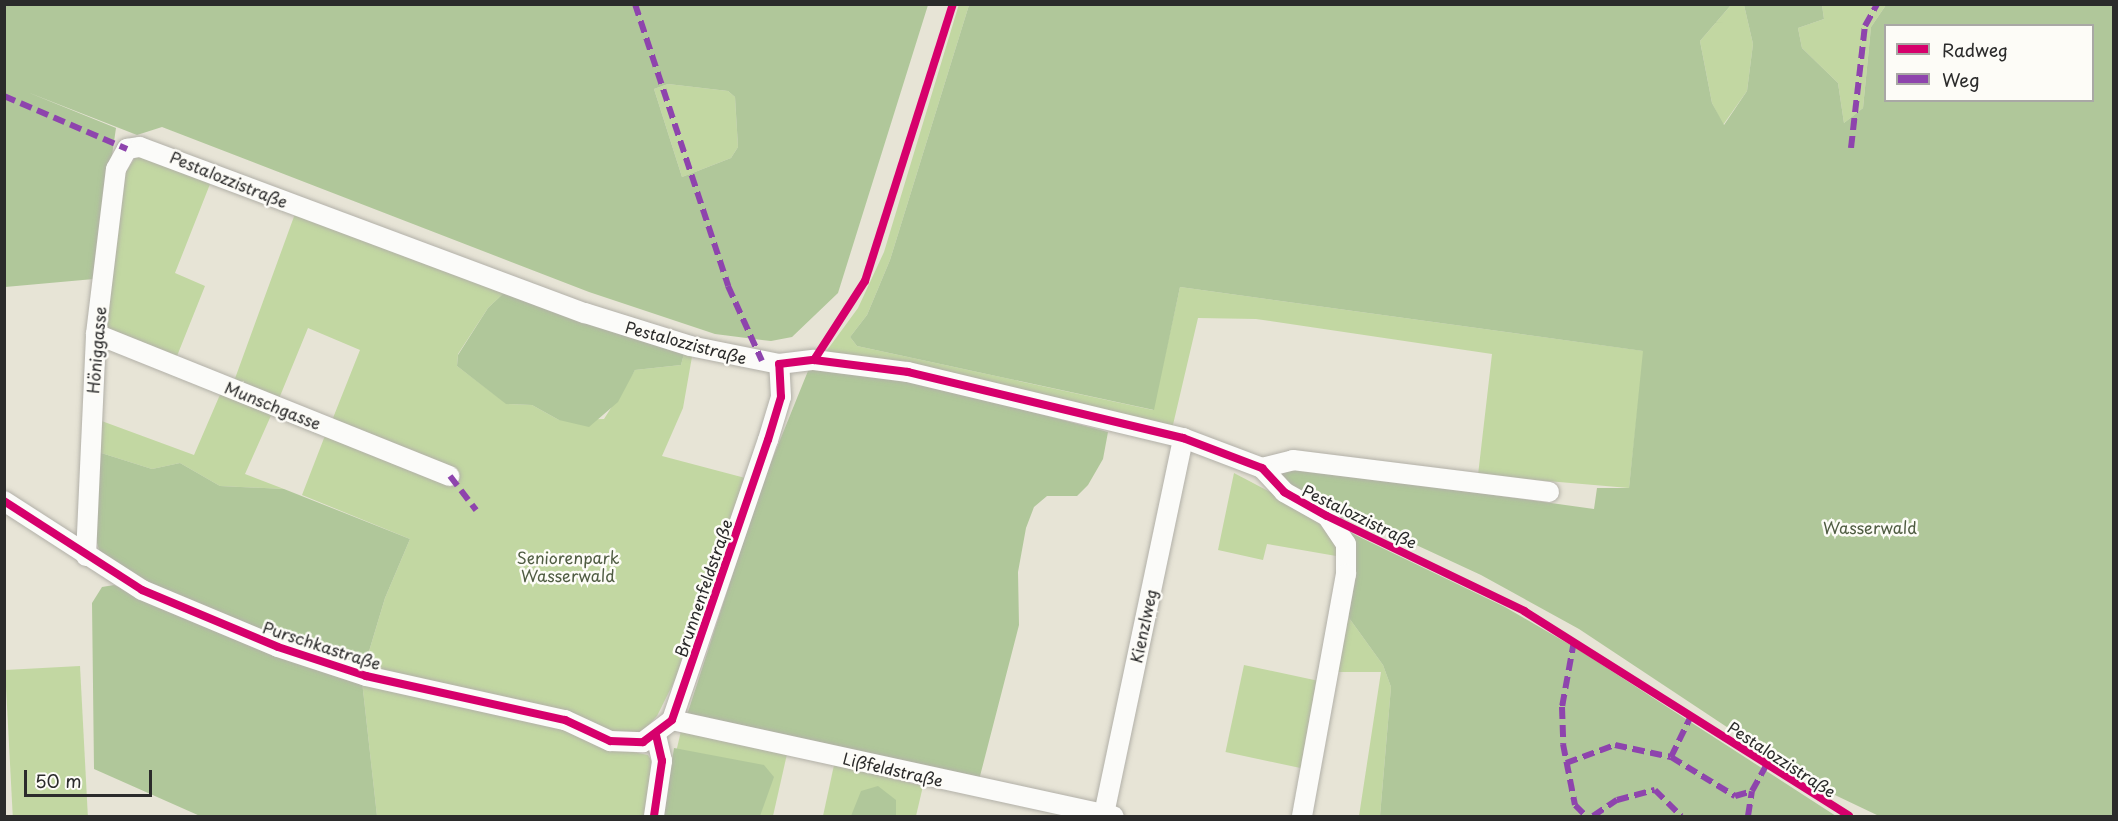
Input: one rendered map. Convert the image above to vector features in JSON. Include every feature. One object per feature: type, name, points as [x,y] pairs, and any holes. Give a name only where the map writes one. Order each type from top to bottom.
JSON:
[{"type":"street","name":"Pestalozzistraße","points":[[127,149],[151,148],[585,313],[690,346],[779,364],[814,360],[908,372],[1183,438],[1262,468],[1284,492],[1327,516],[1346,544],[1346,574],[1302,816]]},
{"type":"street","name":"Höniggasse","points":[[86,556],[96,334],[116,169],[127,149]]},
{"type":"street","name":"Munschgasse","points":[[96,334],[450,476]]},
{"type":"street","name":"Brunnenfeldstraße","points":[[656,736],[672,720],[771,429],[781,397],[779,364]]},
{"type":"street","name":"Kienzlweg","points":[[1109,815],[1183,438]]},
{"type":"street","name":"Pestalozzistraße","points":[[1262,468],[1293,460],[1550,492]]},
{"type":"street","name":"Purschkastraße","points":[[4,501],[142,590],[214,622],[366,676],[565,720],[610,741],[643,742],[656,736]]},
{"type":"street","name":"Lißfeldstraße","points":[[672,720],[1109,815]]},
{"type":"street","points":[[654,816],[662,761],[656,736]]},
{"type":"green space","points":[[959,4],[969,5],[890,260],[867,315],[850,337],[857,346],[1153,410],[1180,287],[1644,351],[1629,488],[1478,475],[1492,354],[1256,319],[1198,318],[1172,429],[825,353],[858,308],[884,252]]},
{"type":"green space","points":[[5,5],[928,5],[838,293],[792,337],[771,341],[715,334],[589,292],[162,127],[137,135],[27,92],[116,128],[94,279],[5,287]],"holes":[[[668,84],[728,91],[735,97],[738,147],[731,158],[682,177],[654,89]]]},
{"type":"green space","name":"Wasserwald","points":[[969,5],[1731,5],[1700,41],[1712,103],[1724,125],[1747,91],[1753,44],[1744,5],[1822,5],[1824,19],[1798,28],[1802,48],[1838,83],[1844,123],[1863,108],[1871,27],[1886,5],[2113,5],[2113,816],[1879,816],[1816,786],[1579,629],[1481,575],[1289,486],[1280,473],[1302,468],[1594,509],[1597,488],[1629,488],[1643,351],[1180,287],[1154,410],[857,346],[850,337],[867,315],[890,260]]},
{"type":"green space","points":[[1731,5],[1744,5],[1753,44],[1747,91],[1723,125],[1712,103],[1700,41]]},
{"type":"green space","points":[[1822,5],[1886,5],[1871,27],[1863,108],[1844,123],[1838,83],[1802,48],[1798,28],[1824,19]]},
{"type":"green space","points":[[668,84],[728,91],[735,97],[738,147],[731,158],[682,177],[654,89]]},
{"type":"green space","points":[[137,155],[212,179],[175,273],[205,286],[175,361],[104,333],[120,181]]},
{"type":"green space","name":"Seniorenpark Wasserwald","points":[[296,211],[507,290],[488,308],[458,354],[457,366],[507,404],[532,405],[559,420],[604,419],[635,370],[681,365],[685,350],[693,351],[683,408],[662,456],[749,479],[677,676],[657,716],[640,734],[628,738],[364,668],[385,598],[410,539],[302,495],[326,433],[453,485],[458,473],[331,423],[360,350],[308,328],[278,401],[233,384]]},
{"type":"green space","points":[[507,290],[685,350],[681,365],[635,370],[618,402],[589,427],[559,420],[532,405],[506,404],[457,366],[458,355],[488,308]]},
{"type":"green space","points":[[810,366],[900,377],[1108,432],[1103,459],[1088,485],[1077,496],[1047,496],[1034,507],[1026,528],[1018,572],[1019,625],[979,780],[687,715],[761,487]]},
{"type":"green space","points":[[222,390],[273,411],[245,474],[284,489],[220,486],[180,463],[152,469],[98,452],[99,420],[194,455]]},
{"type":"green space","points":[[98,452],[152,469],[180,463],[220,486],[284,489],[410,539],[385,598],[364,668],[176,598],[101,557],[96,539]]},
{"type":"green space","points":[[1234,473],[1327,522],[1342,557],[1267,544],[1263,560],[1218,550]]},
{"type":"green space","points":[[1345,530],[1505,607],[1579,650],[1836,816],[1380,816],[1391,687],[1383,665],[1344,611]]},
{"type":"green space","points":[[114,585],[225,633],[362,681],[377,816],[200,816],[94,769],[92,603],[102,587]]},
{"type":"green space","points":[[1344,611],[1383,665],[1391,687],[1380,816],[1359,816],[1381,672],[1333,672]]},
{"type":"green space","points":[[1244,665],[1321,681],[1303,768],[1225,752]]},
{"type":"green space","points":[[80,666],[88,816],[13,816],[5,670]]},
{"type":"green space","points":[[362,681],[545,721],[598,745],[648,755],[654,765],[647,816],[377,816]]},
{"type":"green space","points":[[681,731],[787,754],[773,816],[661,816]]},
{"type":"green space","points":[[674,748],[764,765],[774,777],[760,816],[663,816]]},
{"type":"green space","points":[[834,765],[923,786],[916,816],[823,816]]},
{"type":"green space","points":[[878,786],[896,800],[896,816],[851,816],[861,791]]},
{"type":"marked path","points":[[635,4],[728,286],[762,361]]},
{"type":"marked path","points":[[1851,148],[1865,26],[1877,4]]},
{"type":"marked path","points":[[4,96],[127,149]]},
{"type":"marked path","points":[[450,476],[476,510]]},
{"type":"marked path","points":[[1574,641],[1562,707],[1563,744],[1575,805],[1586,816]]},
{"type":"marked path","points":[[1671,757],[1691,716]]},
{"type":"marked path","points":[[1566,763],[1615,745],[1671,757],[1735,796],[1752,791]]},
{"type":"marked path","points":[[1748,816],[1752,791],[1766,766]]},
{"type":"marked path","points":[[1593,816],[1617,800],[1655,790],[1681,816]]},
{"type":"cycle path","points":[[814,360],[865,281],[953,4]]},
{"type":"cycle path","points":[[4,501],[142,590],[278,647],[366,676],[565,720],[610,741],[643,742],[672,720],[781,397],[779,364],[814,360],[908,372],[1183,438],[1262,468],[1284,492],[1327,516],[1524,611],[1849,816]]},
{"type":"cycle path","points":[[654,816],[662,761],[656,736]]}]
